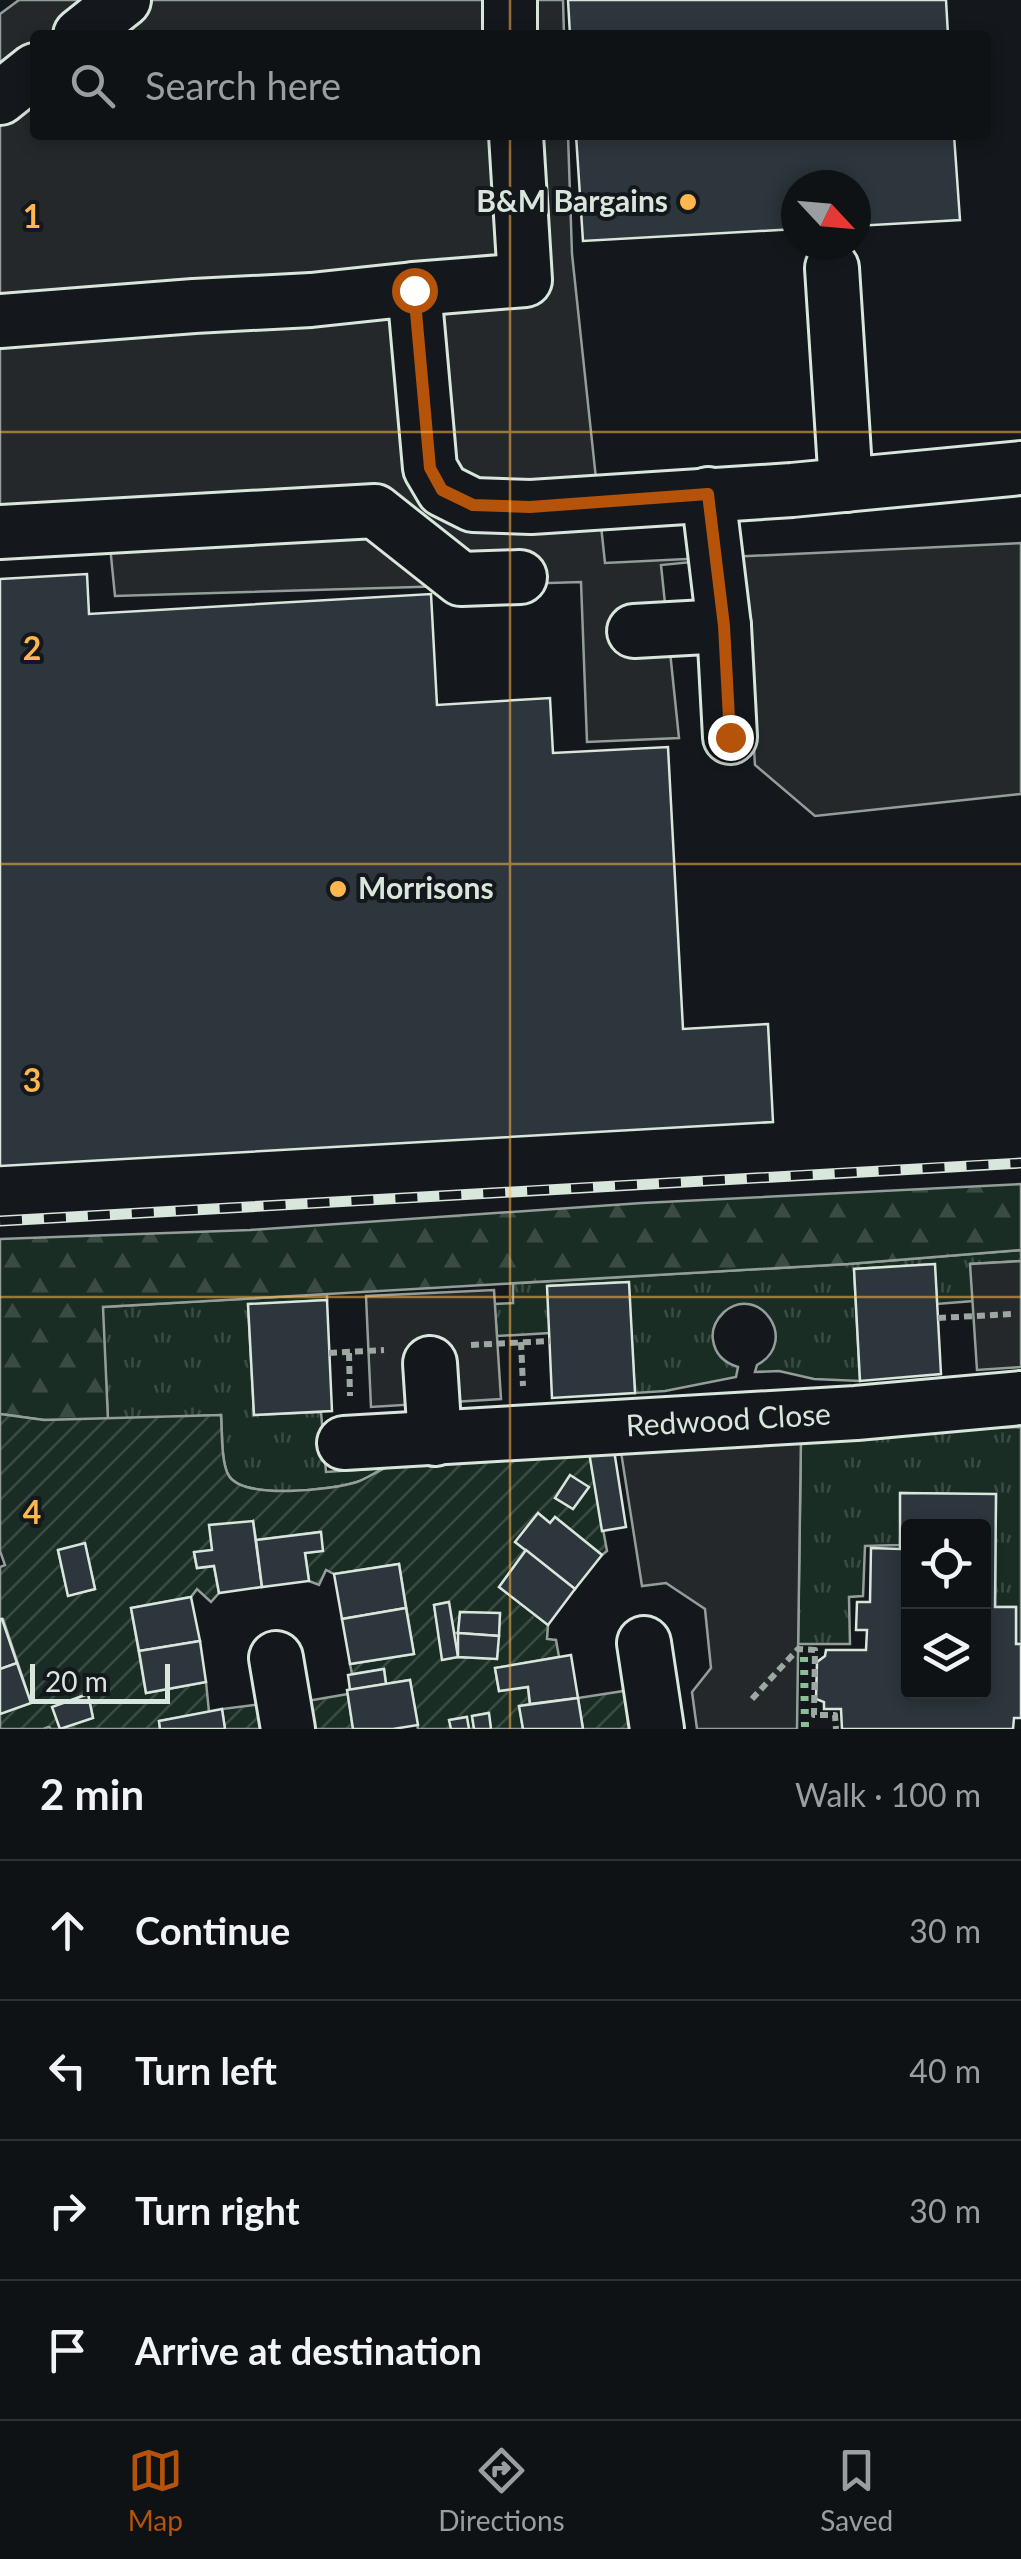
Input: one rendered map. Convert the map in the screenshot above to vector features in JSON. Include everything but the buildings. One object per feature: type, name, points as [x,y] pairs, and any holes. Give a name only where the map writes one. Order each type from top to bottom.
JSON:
[{"type":"street","points":[[86,30],[124,0]]},
{"type":"street","points":[[510,0],[510,30]]},
{"type":"street","points":[[0,98],[30,74]]},
{"type":"street","points":[[0,322],[525,280],[516,140]]},
{"type":"street","points":[[832,268],[846,485]]},
{"type":"street","points":[[414,290],[430,468],[442,490],[473,505],[530,507],[846,485],[1021,468]]},
{"type":"street","points":[[708,494],[724,626],[730,737]]},
{"type":"street","points":[[0,532],[375,511],[461,579],[520,577]]},
{"type":"street","points":[[634,631],[724,626]]},
{"type":"street","points":[[435,1440],[447,1354]]},
{"type":"street","name":"Redwood Close","points":[[344,1443],[856,1413],[1021,1398]]},
{"type":"street","points":[[644,1642],[657,1729]]},
{"type":"street","points":[[276,1658],[288,1729]]},
{"type":"path","points":[[938,1318],[1013,1314]]},
{"type":"path","points":[[447,1354],[550,1341]]},
{"type":"path","points":[[752,1698],[798,1649],[815,1650],[814,1714],[836,1715],[836,1729]]},
{"type":"green space","points":[[1021,1184],[1021,1250],[848,1264],[103,1307],[108,1420],[44,1420],[0,1414],[0,1239],[250,1230],[642,1203]]},
{"type":"green space","points":[[1021,1250],[1021,1261],[971,1264],[973,1301],[937,1304],[934,1264],[854,1269],[860,1381],[814,1379],[779,1371],[755,1372],[757,1365],[770,1355],[775,1330],[770,1318],[750,1304],[724,1312],[713,1328],[718,1354],[738,1367],[736,1377],[635,1393],[628,1282],[548,1286],[550,1333],[497,1336],[494,1304],[513,1303],[513,1283]]},
{"type":"green space","points":[[327,1294],[327,1300],[248,1305],[254,1415],[321,1412],[326,1472],[385,1468],[357,1482],[329,1488],[252,1488],[238,1483],[226,1471],[221,1415],[108,1420],[102,1307]]},
{"type":"green space","points":[[0,1414],[44,1420],[221,1415],[223,1455],[229,1476],[238,1483],[270,1491],[345,1485],[385,1468],[589,1452],[607,1551],[602,1555],[555,1517],[550,1523],[538,1513],[516,1542],[526,1550],[499,1587],[548,1625],[547,1639],[556,1640],[559,1657],[495,1668],[499,1691],[528,1687],[530,1704],[519,1706],[523,1729],[491,1729],[488,1713],[472,1716],[474,1729],[469,1729],[466,1717],[450,1720],[451,1729],[418,1729],[410,1680],[386,1684],[384,1669],[352,1674],[350,1664],[414,1654],[399,1564],[334,1574],[326,1570],[319,1585],[309,1581],[305,1553],[322,1551],[320,1532],[256,1540],[253,1521],[212,1550],[194,1553],[197,1568],[214,1566],[219,1593],[211,1602],[197,1589],[191,1597],[131,1608],[146,1693],[206,1682],[209,1712],[159,1721],[160,1729],[60,1729],[51,1729],[49,1727],[0,1729],[0,1714],[31,1703],[0,1619],[0,1567],[5,1565],[0,1551]],"holes":[[[85,1544],[95,1589],[68,1595],[58,1551]],[[448,1602],[454,1633],[458,1633],[460,1612],[500,1614],[497,1659],[443,1659],[434,1605]],[[88,1694],[93,1718],[60,1729],[53,1707]]]},
{"type":"green space","points":[[1021,1427],[1021,1644],[1016,1644],[1016,1607],[995,1607],[996,1495],[901,1493],[900,1545],[865,1546],[863,1596],[849,1597],[850,1644],[798,1644],[801,1436]]},
{"type":"green space","points":[[630,1690],[635,1729],[583,1729],[578,1698]]},
{"type":"green space","points":[[348,1694],[353,1729],[311,1729],[307,1701]]},
{"type":"green space","points":[[262,1704],[266,1729],[225,1729],[222,1709]]},
{"type":"shaded area","points":[[19,0],[563,0],[564,30],[30,30],[30,140],[568,140],[572,254],[605,563],[1021,543],[1021,794],[815,816],[755,765],[742,557],[661,565],[679,738],[587,742],[581,582],[115,596],[110,546],[0,547],[0,14]]},
{"type":"shaded area","points":[[1021,1261],[1021,1367],[977,1370],[970,1264]]},
{"type":"shaded area","points":[[494,1290],[501,1399],[371,1407],[366,1296]]},
{"type":"shaded area","points":[[801,1436],[797,1729],[697,1729],[692,1692],[711,1668],[705,1609],[666,1583],[642,1586],[621,1452]]},
{"type":"railway","points":[[0,1221],[1021,1163]]},
{"type":"hedge","points":[[804,1657],[805,1729]]},
{"type":"place","name":"B&M Bargains","points":[[688,202]]},
{"type":"place","name":"Morrisons","points":[[338,889]]},
{"type":"route","points":[[414,290],[430,468],[442,490],[473,505],[530,507],[708,494],[724,626],[730,737]]}]
